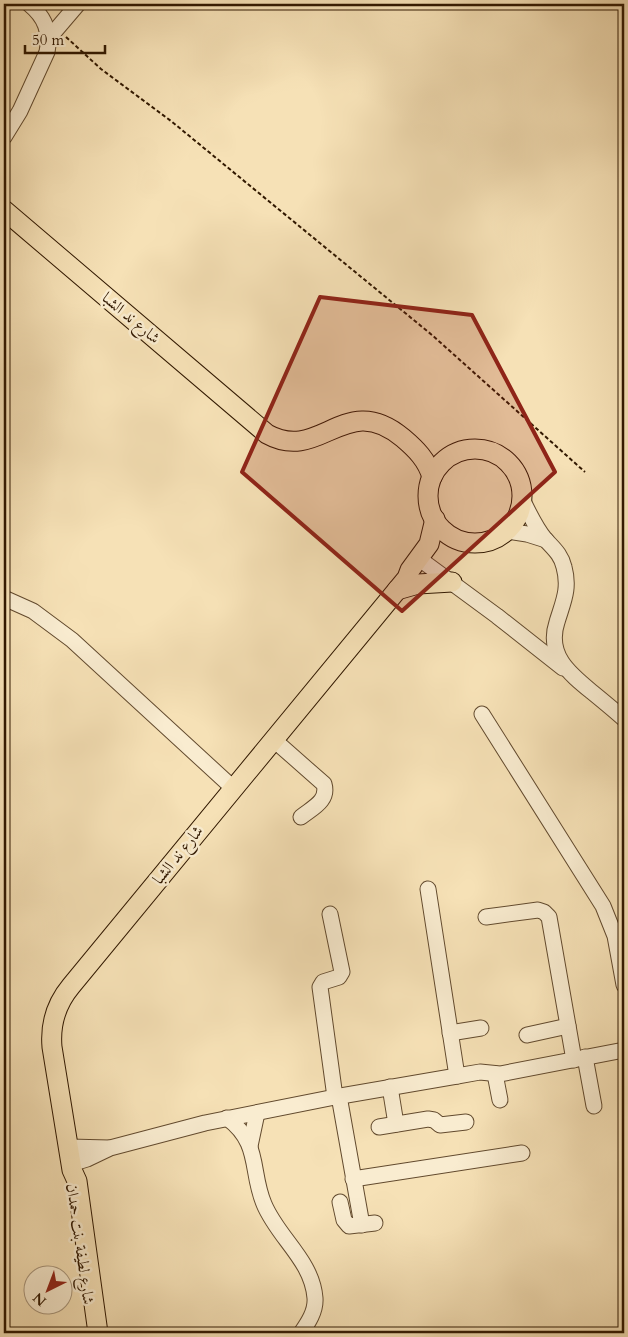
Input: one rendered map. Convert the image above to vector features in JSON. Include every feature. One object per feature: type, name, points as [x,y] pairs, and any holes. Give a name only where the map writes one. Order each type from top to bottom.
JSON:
[{"type":"main road","name":"شارع ند الشبا","points":[[4,210],[263,431],[277,439],[297,442],[312,439],[334,427],[349,422],[365,421],[380,424],[394,431],[418,451],[427,463],[432,477]]},
{"type":"main road","name":"شارع ند الشبا","points":[[258,426],[280,434],[301,436],[317,431],[344,417],[367,415],[390,422],[430,450],[452,455]]},
{"type":"main road","points":[[473,449],[488,451],[501,457],[512,466],[519,478],[522,499],[519,513],[507,531],[495,539],[481,543],[459,540],[445,532],[435,520],[428,498],[432,477],[440,464],[452,455],[473,449]]},
{"type":"main road","name":"شارع ند الشبا","points":[[70,1161],[51,1037],[53,1019],[60,1001],[402,584],[429,544],[435,520]]},
{"type":"main road","name":"شارع ند الشبا","points":[[402,584],[439,548],[459,540]]},
{"type":"main road","points":[[402,584],[452,582]]},
{"type":"main road","name":"شارع لطيفة بنت حمدان","points":[[70,1161],[70,1181],[93,1333]]},
{"type":"main road","name":"شارع لطيفة بنت حمدان","points":[[70,1161],[77,1181],[98,1333]]},
{"type":"street","points":[[29,4],[42,16],[48,30],[53,33]]},
{"type":"street","points":[[4,137],[25,102],[47,52],[53,33],[78,4]]},
{"type":"street","points":[[522,499],[546,540],[558,551],[562,559],[566,576],[567,594],[556,624],[554,637],[556,651],[568,672]]},
{"type":"street","points":[[507,531],[527,534],[546,540]]},
{"type":"street","points":[[425,562],[568,672],[624,720]]},
{"type":"street","points":[[4,598],[33,611],[72,640],[233,788]]},
{"type":"street","points":[[482,714],[603,906],[615,936],[623,967],[624,984]]},
{"type":"street","points":[[274,740],[324,784],[325,793],[322,801],[301,817]]},
{"type":"street","points":[[428,889],[457,1076]]},
{"type":"street","points":[[486,917],[538,910],[547,914],[551,921],[568,1026],[594,1106]]},
{"type":"street","points":[[330,914],[342,972],[339,977],[323,982],[320,987],[337,1097],[353,1180],[368,1224],[351,1226],[346,1224],[340,1202]]},
{"type":"street","points":[[527,1035],[568,1026]]},
{"type":"street","points":[[450,1033],[481,1028]]},
{"type":"street","points":[[70,1161],[87,1159],[110,1148],[227,1118],[390,1087],[480,1072],[495,1074],[624,1050]]},
{"type":"street","points":[[495,1074],[500,1100]]},
{"type":"street","points":[[390,1087],[396,1124]]},
{"type":"street","points":[[250,1146],[257,1112]]},
{"type":"street","points":[[227,1118],[241,1130],[250,1146],[264,1205],[304,1263],[310,1276],[315,1306],[301,1333]]},
{"type":"street","points":[[379,1127],[428,1119],[443,1125],[466,1122]]},
{"type":"street","points":[[353,1180],[522,1153]]},
{"type":"path","points":[[53,33],[171,121],[432,335],[585,472]]},
{"type":"highlighted area","points":[[320,297],[472,315],[555,472],[402,611],[242,472]]}]
